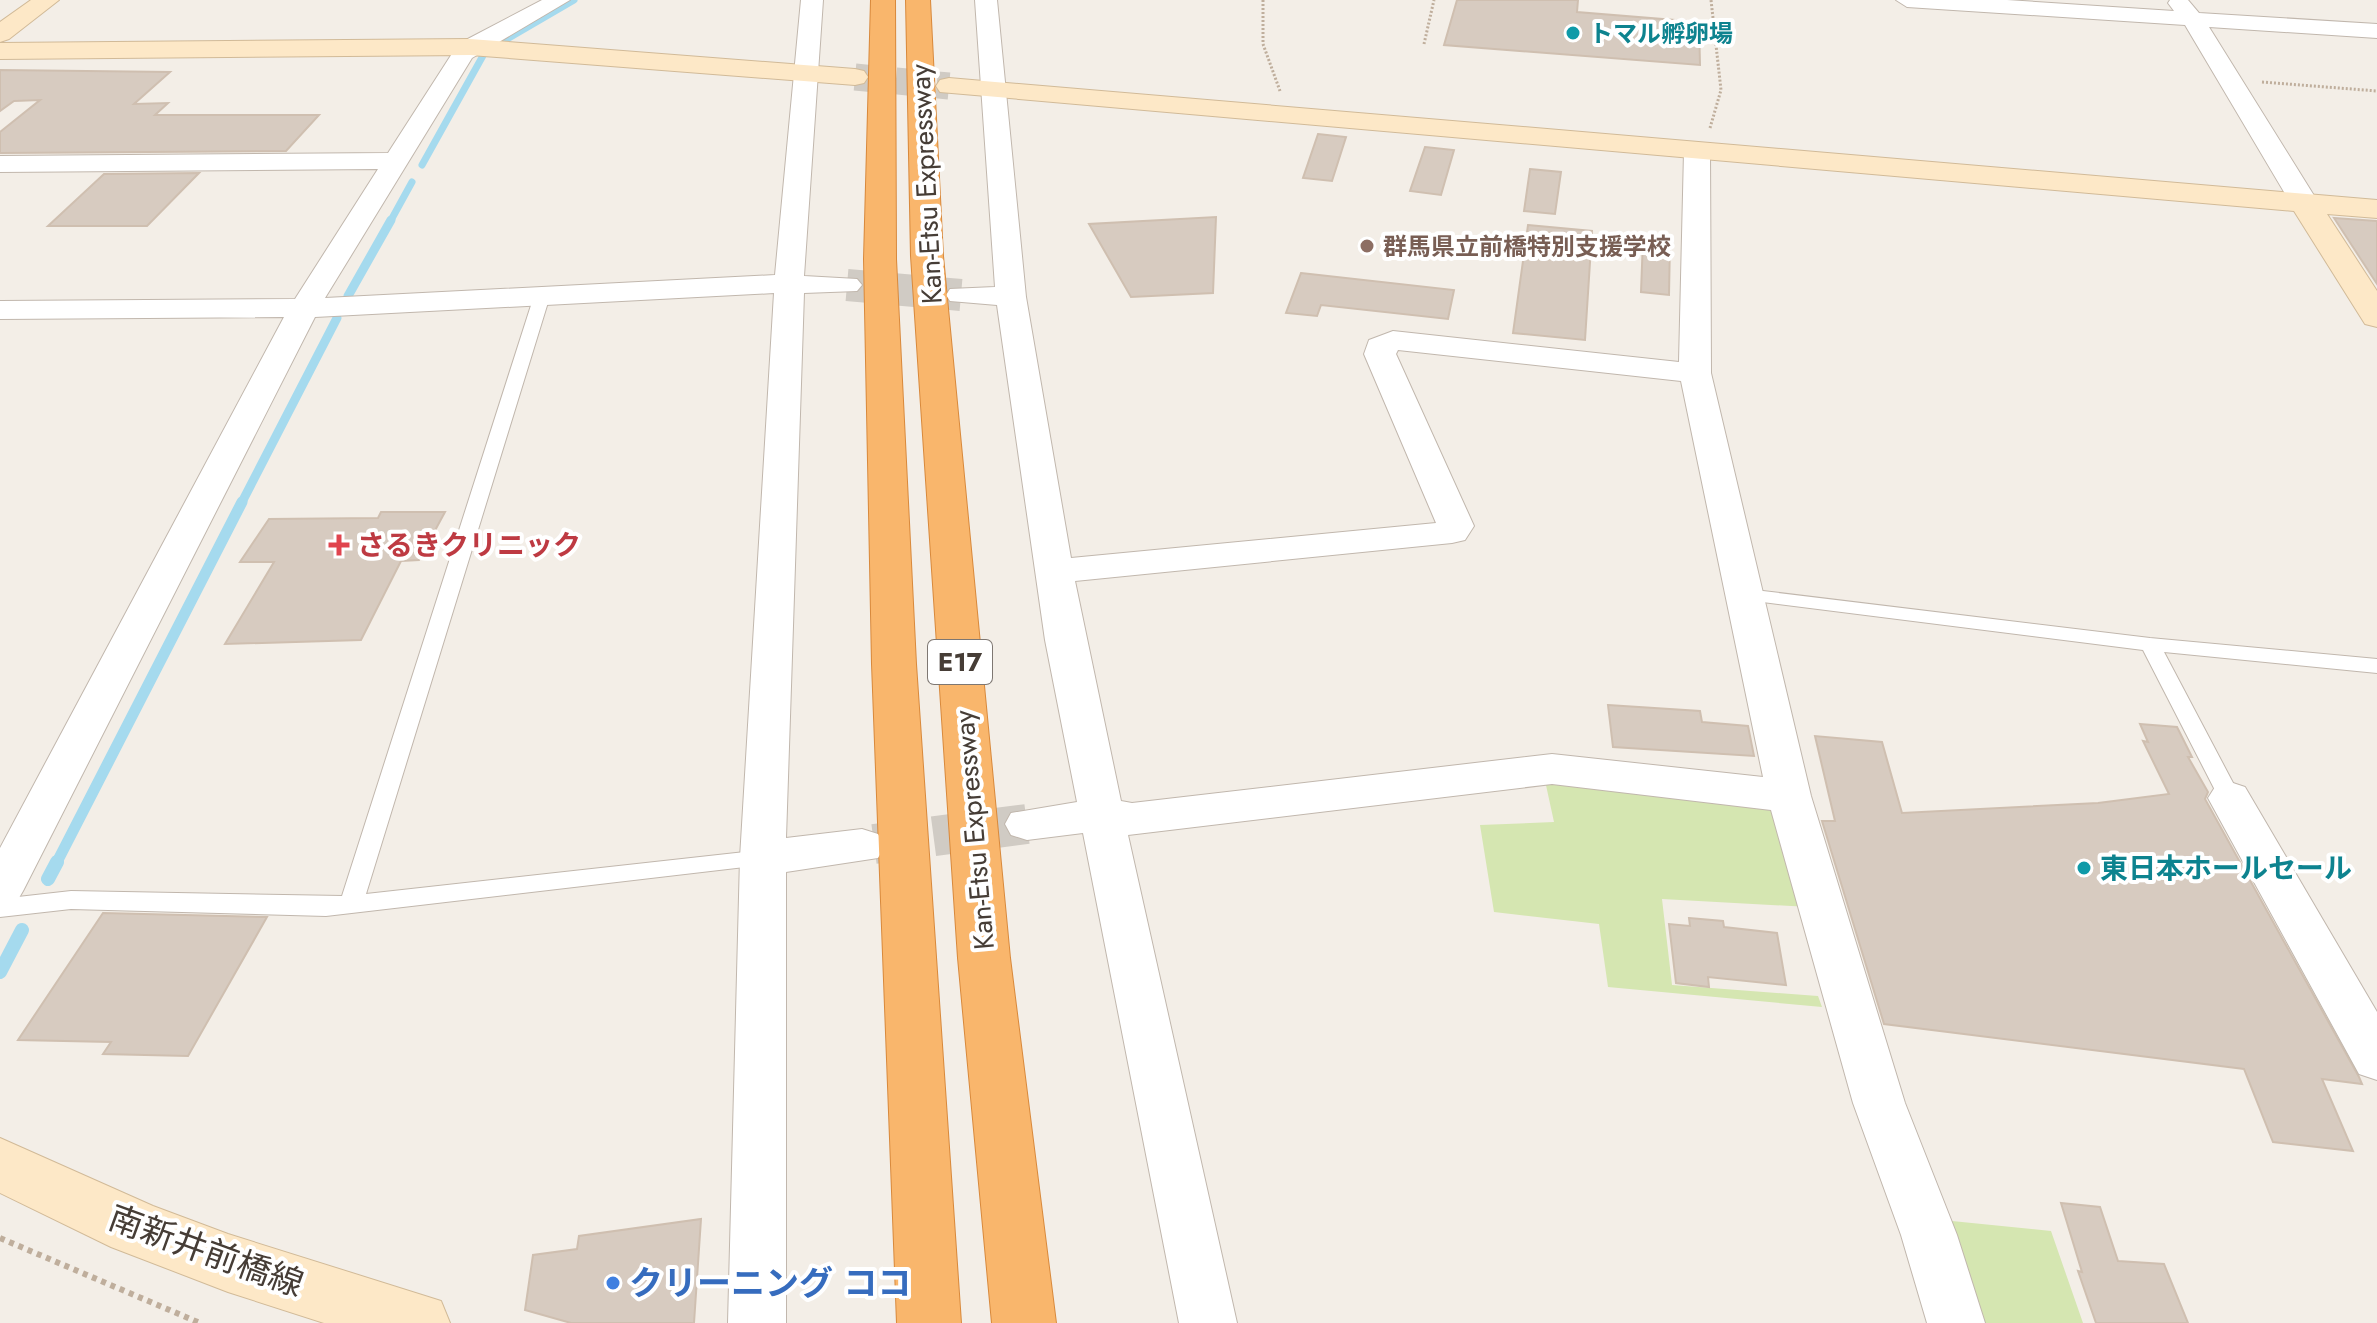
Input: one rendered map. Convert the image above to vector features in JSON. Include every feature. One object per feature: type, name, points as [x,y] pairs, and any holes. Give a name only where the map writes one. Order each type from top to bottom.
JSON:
[{"type":"highway","name":"Kan-Etsu Expressway","points":[[883,0],[880,259],[896,712],[929,1323]]},
{"type":"highway","name":"Kan-Etsu Expressway","points":[[918,0],[932,318],[984,958],[1024,1323]]},
{"type":"street","points":[[0,34],[47,0]]},
{"type":"street","points":[[0,891],[304,308],[396,161],[470,47],[559,0]]},
{"type":"street","points":[[757,1323],[763,858],[789,284],[812,0]]},
{"type":"street","points":[[986,0],[1011,297],[1065,640],[1208,1323]]},
{"type":"street","points":[[1907,0],[2184,9],[2377,31]]},
{"type":"street","points":[[2184,9],[2377,317]]},
{"type":"street","points":[[0,51],[470,47],[855,77]]},
{"type":"street","points":[[949,86],[2377,209]]},
{"type":"street","points":[[1697,152],[1695,373],[1789,796],[1879,1103],[1929,1235],[1956,1323]]},
{"type":"street","points":[[0,164],[396,161]]},
{"type":"street","points":[[0,310],[304,308],[541,299],[789,284],[847,285]]},
{"type":"street","points":[[961,295],[1011,297]]},
{"type":"street","points":[[1055,571],[1452,532],[1456,526],[1380,354],[1380,347],[1393,340],[1695,373]]},
{"type":"street","points":[[1027,824],[1102,815],[1132,819],[1552,769],[1789,796]]},
{"type":"street","points":[[2230,798],[2377,1059]]},
{"type":"street","points":[[763,858],[862,846]]},
{"type":"street","name":"南新井前橋線","points":[[0,1164],[133,1227],[418,1323]]},
{"type":"lane","points":[[351,904],[541,299]]},
{"type":"lane","points":[[1746,595],[2150,644],[2377,666]]},
{"type":"lane","points":[[2150,644],[2230,798]]},
{"type":"lane","points":[[0,908],[71,900],[326,907],[763,858]]},
{"type":"path","points":[[1263,0],[1263,44],[1287,115]]},
{"type":"path","points":[[1424,44],[1434,0]]},
{"type":"path","points":[[1697,152],[1706,145],[1721,90],[1711,0]]},
{"type":"path","points":[[2229,79],[2377,91]]},
{"type":"path","points":[[0,1238],[200,1323]]},
{"type":"green space","points":[[1544,776],[1777,800],[1810,907],[1662,899],[1672,985],[1818,996],[1822,1007],[1608,987],[1599,924],[1494,912],[1480,825],[1554,822]]},
{"type":"green space","points":[[1942,1220],[2051,1231],[2083,1323],[1973,1323]]},
{"type":"building","name":"トマル孵卵場","points":[[1457,0],[1578,0],[1577,12],[1699,22],[1700,65],[1444,45]]},
{"type":"building","points":[[0,70],[170,72],[134,104],[168,103],[155,115],[319,115],[286,151],[0,153],[0,132],[40,100],[14,101],[0,111]]},
{"type":"building","points":[[1318,134],[1346,137],[1332,181],[1303,178]]},
{"type":"building","points":[[1425,147],[1454,150],[1441,195],[1410,191]]},
{"type":"building","points":[[1530,169],[1561,172],[1555,214],[1524,211]]},
{"type":"building","points":[[199,173],[147,226],[48,226],[104,174]]},
{"type":"building","points":[[1216,217],[1213,293],[1131,297],[1089,224]]},
{"type":"building","points":[[2334,218],[2377,221],[2377,284]]},
{"type":"building","points":[[1528,225],[1592,231],[1585,340],[1513,333]]},
{"type":"building","points":[[1643,239],[1670,241],[1669,295],[1641,292]]},
{"type":"building","points":[[1301,273],[1454,290],[1448,319],[1321,305],[1317,316],[1286,313]]},
{"type":"building","points":[[381,512],[445,512],[419,560],[401,561],[361,640],[225,644],[274,562],[240,562],[269,519],[378,518]]},
{"type":"building","points":[[1608,705],[1700,711],[1702,722],[1748,726],[1754,756],[1613,747]]},
{"type":"building","points":[[2140,724],[2177,727],[2192,757],[2188,757],[2208,792],[2205,799],[2359,1077],[2362,1084],[2322,1079],[2353,1151],[2273,1142],[2244,1069],[1884,1024],[1822,821],[1835,821],[1815,736],[1882,742],[1902,813],[2098,803],[2169,794],[2143,741],[2148,742]]},
{"type":"building","points":[[103,913],[267,917],[188,1056],[103,1054],[111,1042],[18,1040]]},
{"type":"building","points":[[1689,918],[1723,921],[1724,927],[1777,933],[1786,985],[1708,977],[1709,987],[1676,983],[1669,924],[1690,926]]},
{"type":"building","points":[[2061,1203],[2100,1207],[2118,1261],[2164,1264],[2188,1323],[2096,1323],[2078,1271],[2082,1272]]},
{"type":"building","name":"クリーニング ココ","points":[[701,1219],[694,1323],[571,1323],[525,1310],[533,1255],[577,1249],[579,1236]]},
{"type":"waterway","points":[[502,42],[574,0]]},
{"type":"waterway","points":[[422,165],[485,52]]},
{"type":"waterway","points":[[390,222],[412,182]]},
{"type":"waterway","points":[[348,296],[391,220]]},
{"type":"waterway","points":[[241,504],[337,318]]},
{"type":"waterway","points":[[56,864],[242,502]]},
{"type":"waterway","points":[[48,879],[57,862]]},
{"type":"waterway","points":[[0,972],[22,930]]},
{"type":"tunnel","points":[[855,77],[949,86]]},
{"type":"tunnel","points":[[847,285],[961,295]]},
{"type":"tunnel","points":[[874,844],[1027,824]]},
{"type":"place","name":"トマル孵卵場","points":[[1573,33]]},
{"type":"place","name":"群馬県立前橋特別支援学校","points":[[1367,246]]},
{"type":"place","name":"さるきクリニック","points":[[339,545]]},
{"type":"place","name":"東日本ホールセール","points":[[2084,868]]},
{"type":"place","name":"クリーニング ココ","points":[[613,1283]]}]
